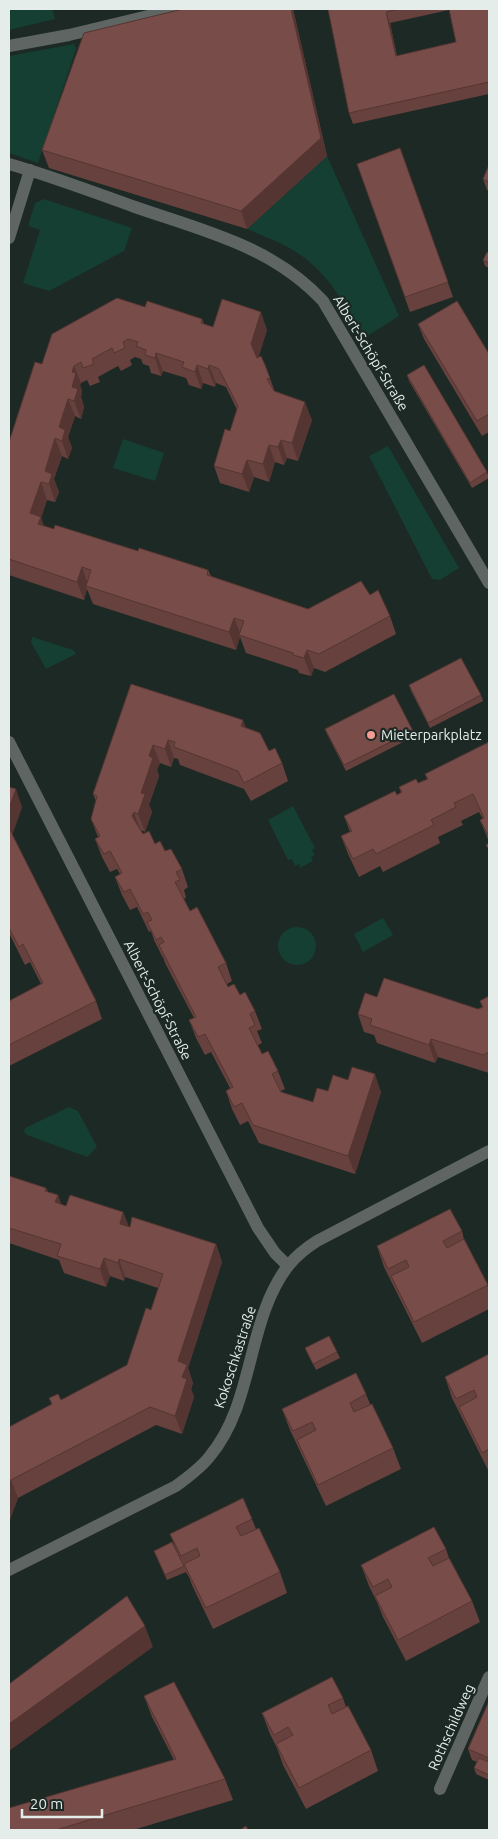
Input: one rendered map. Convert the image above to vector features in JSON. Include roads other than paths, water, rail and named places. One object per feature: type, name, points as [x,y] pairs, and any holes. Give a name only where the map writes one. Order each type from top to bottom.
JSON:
[{"type":"street","points":[[9,46],[69,35],[177,9]]},
{"type":"street","name":"Albert-Schöpf-Straße","points":[[9,164],[251,248],[291,271],[309,286],[323,301],[486,567],[489,583]]},
{"type":"street","points":[[9,238],[30,170]]},
{"type":"street","name":"Albert-Schöpf-Straße","points":[[9,742],[258,1228],[275,1253],[288,1266]]},
{"type":"street","name":"Kokoschkastraße","points":[[9,1570],[176,1486],[211,1456],[226,1432],[236,1408],[273,1290],[288,1266],[299,1254],[316,1240],[489,1151]]},
{"type":"street","name":"Rothschildweg","points":[[440,1789],[489,1677]]},
{"type":"place","name":"Mieterparkplatz","points":[[371,735]]}]
